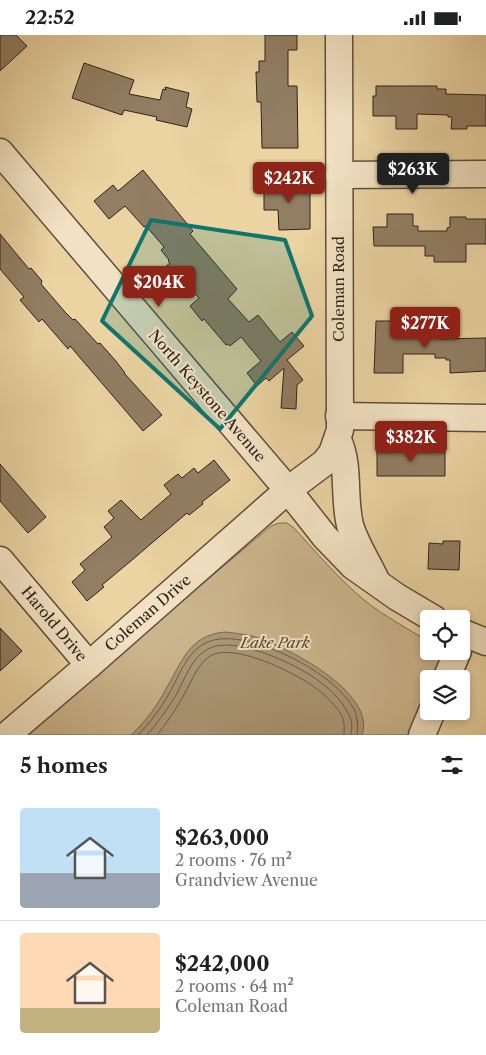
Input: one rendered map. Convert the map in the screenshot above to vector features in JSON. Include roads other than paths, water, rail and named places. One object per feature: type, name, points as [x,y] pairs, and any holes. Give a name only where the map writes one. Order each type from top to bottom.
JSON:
[{"type":"street","name":"Coleman Road","points":[[288,490],[324,463],[332,453],[338,428],[339,35]]},
{"type":"street","name":"North Keystone Avenue","points":[[0,152],[288,490],[325,537],[352,566],[420,611]]},
{"type":"street","points":[[339,175],[486,174]]},
{"type":"street","points":[[376,581],[350,525],[344,463],[338,428],[486,418]]},
{"type":"street","name":"Coleman Drive","points":[[6,735],[89,665],[288,490]]},
{"type":"street","name":"Harold Drive","points":[[0,560],[89,665]]},
{"type":"street","points":[[422,735],[428,720]]},
{"type":"water","points":[[225,632],[252,636],[267,641],[305,660],[325,673],[342,687],[356,703],[363,719],[362,735],[131,735],[155,708],[188,651],[203,638]]},
{"type":"park label","name":"Lake Park","points":[[275,643]]}]
